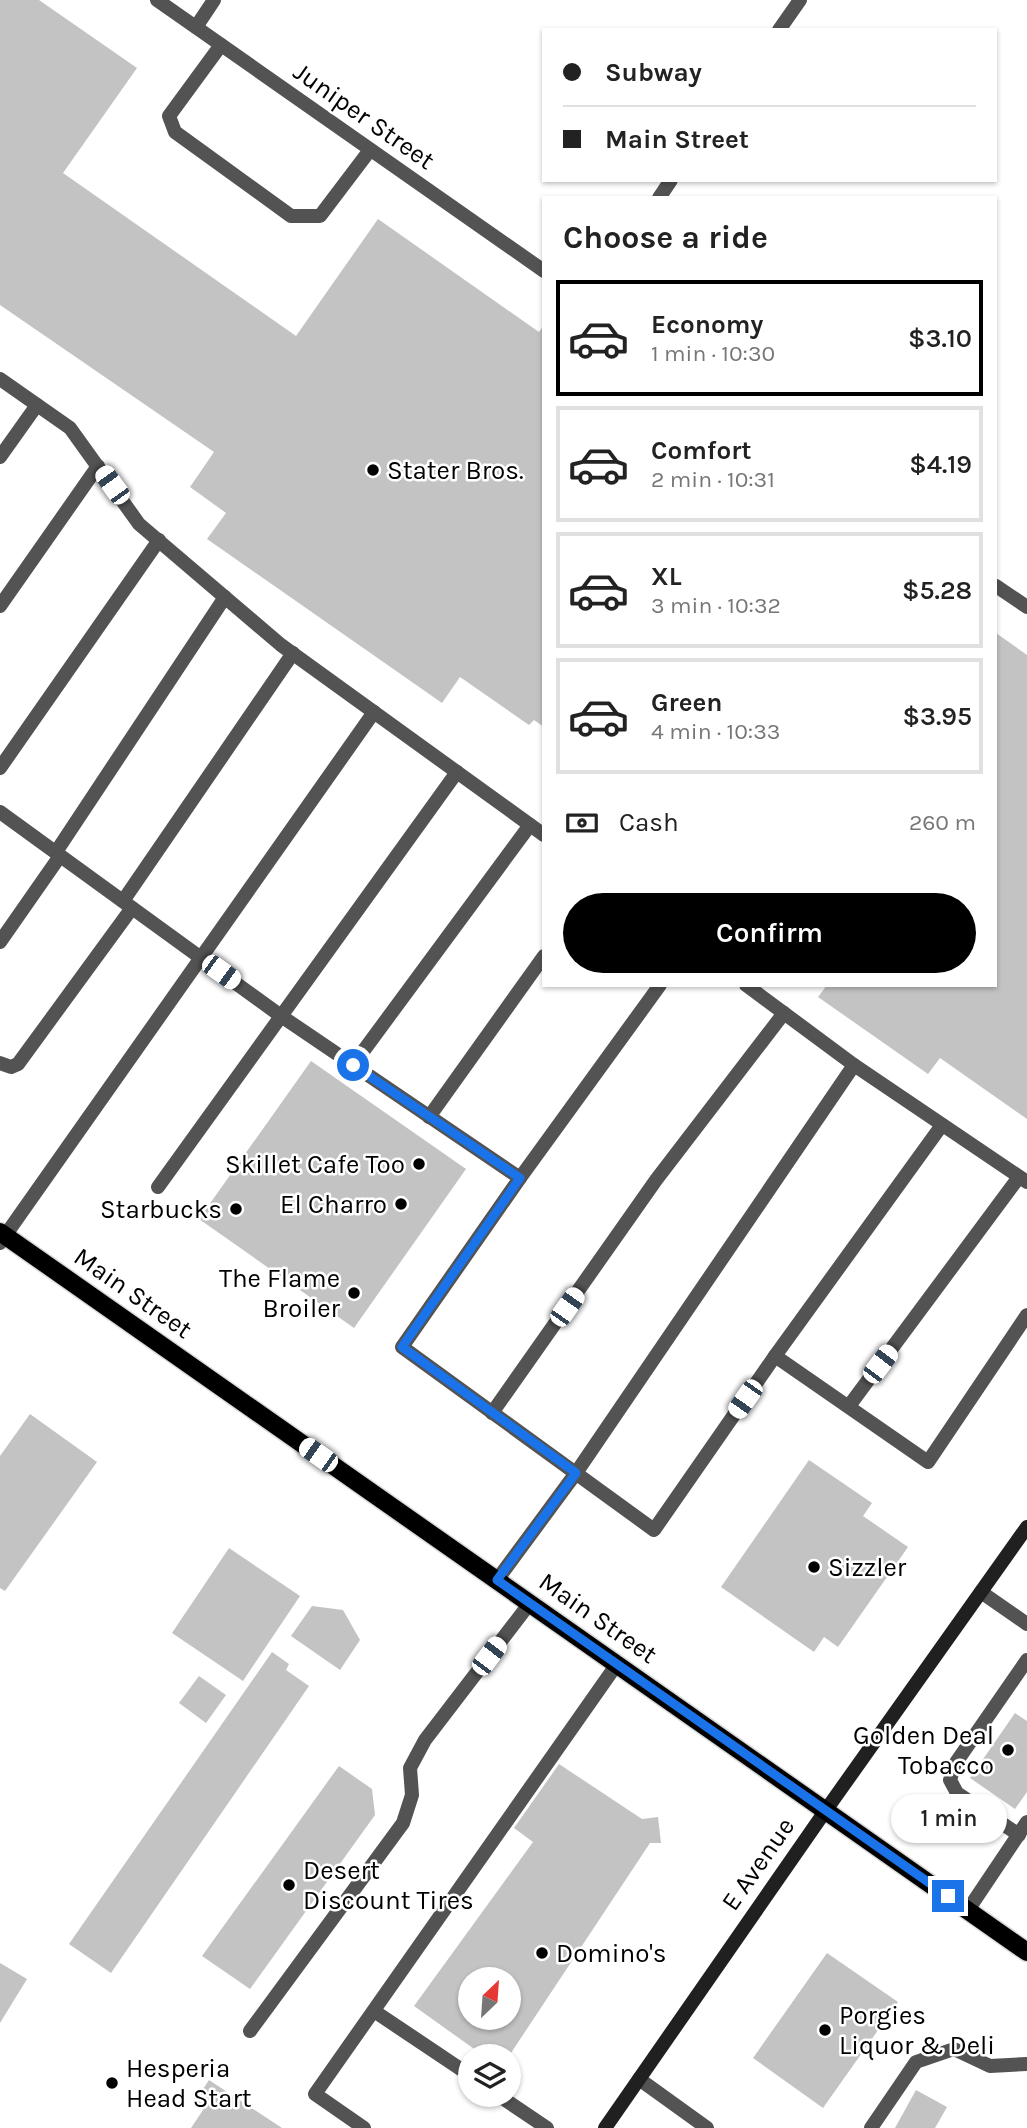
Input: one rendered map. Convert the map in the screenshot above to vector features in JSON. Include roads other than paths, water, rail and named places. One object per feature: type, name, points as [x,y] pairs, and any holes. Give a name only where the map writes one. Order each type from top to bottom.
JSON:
[{"type":"main road","name":"Main Street","points":[[2,1237],[618,1664],[1027,1952]]},
{"type":"street","name":"Juniper Street","points":[[157,0],[542,270]]},
{"type":"street","points":[[196,27],[214,0]]},
{"type":"street","points":[[780,28],[800,0]]},
{"type":"street","points":[[221,45],[169,116],[175,132],[292,216],[320,216],[370,150]]},
{"type":"street","points":[[0,379],[70,428],[139,524],[225,597],[293,653],[542,834]]},
{"type":"street","points":[[0,457],[37,405]]},
{"type":"street","points":[[0,606],[98,466]]},
{"type":"street","points":[[0,768],[159,540]]},
{"type":"street","points":[[997,587],[1027,607]]},
{"type":"street","points":[[0,942],[225,597]]},
{"type":"street","points":[[0,1063],[11,1068],[18,1065],[128,904],[293,653]]},
{"type":"street","points":[[2,1237],[374,712]]},
{"type":"street","points":[[158,1187],[457,772]]},
{"type":"street","points":[[0,812],[281,1016],[520,1178]]},
{"type":"street","points":[[353,1065],[530,825]]},
{"type":"street","points":[[429,1117],[542,959]]},
{"type":"street","points":[[659,987],[402,1347],[654,1530],[775,1356],[942,1125]]},
{"type":"street","points":[[749,987],[854,1065],[1023,1179],[849,1406]]},
{"type":"street","points":[[492,1413],[656,1180],[784,1013]]},
{"type":"street","points":[[497,1580],[576,1473],[854,1065]]},
{"type":"street","points":[[775,1356],[928,1462],[1027,1315]]},
{"type":"street","name":"E Avenue","points":[[605,2128],[1027,1527]]},
{"type":"street","points":[[981,1592],[1027,1624]]},
{"type":"street","points":[[250,2031],[403,1824],[412,1795],[410,1768],[425,1740],[530,1603]]},
{"type":"street","points":[[968,1910],[1023,1828],[957,1793],[950,1780],[955,1764],[1027,1660]]},
{"type":"street","points":[[364,2128],[315,2094],[618,1664]]},
{"type":"street","points":[[374,2011],[458,2067]]},
{"type":"street","points":[[871,2128],[916,2062],[954,2049],[990,2066],[1027,2064]]},
{"type":"street","points":[[639,2079],[707,2128]]},
{"type":"street","points":[[516,2107],[547,2128]]},
{"type":"place","name":"Stater Bros.","points":[[373,470]]},
{"type":"place","name":"Skillet Cafe Too","points":[[419,1164]]},
{"type":"place","name":"El Charro","points":[[401,1204]]},
{"type":"place","name":"Starbucks","points":[[236,1209]]},
{"type":"place","name":"The Flame Broiler","points":[[354,1293]]},
{"type":"place","name":"Sizzler","points":[[814,1567]]},
{"type":"place","name":"Golden Deal Tobacco","points":[[1008,1750]]},
{"type":"place","name":"Desert Discount Tires","points":[[289,1885]]},
{"type":"place","name":"Domino's","points":[[542,1953]]},
{"type":"place","name":"Porgies Liquor & Deli","points":[[825,2030]]},
{"type":"place","name":"Hesperia Head Start","points":[[112,2083]]}]
